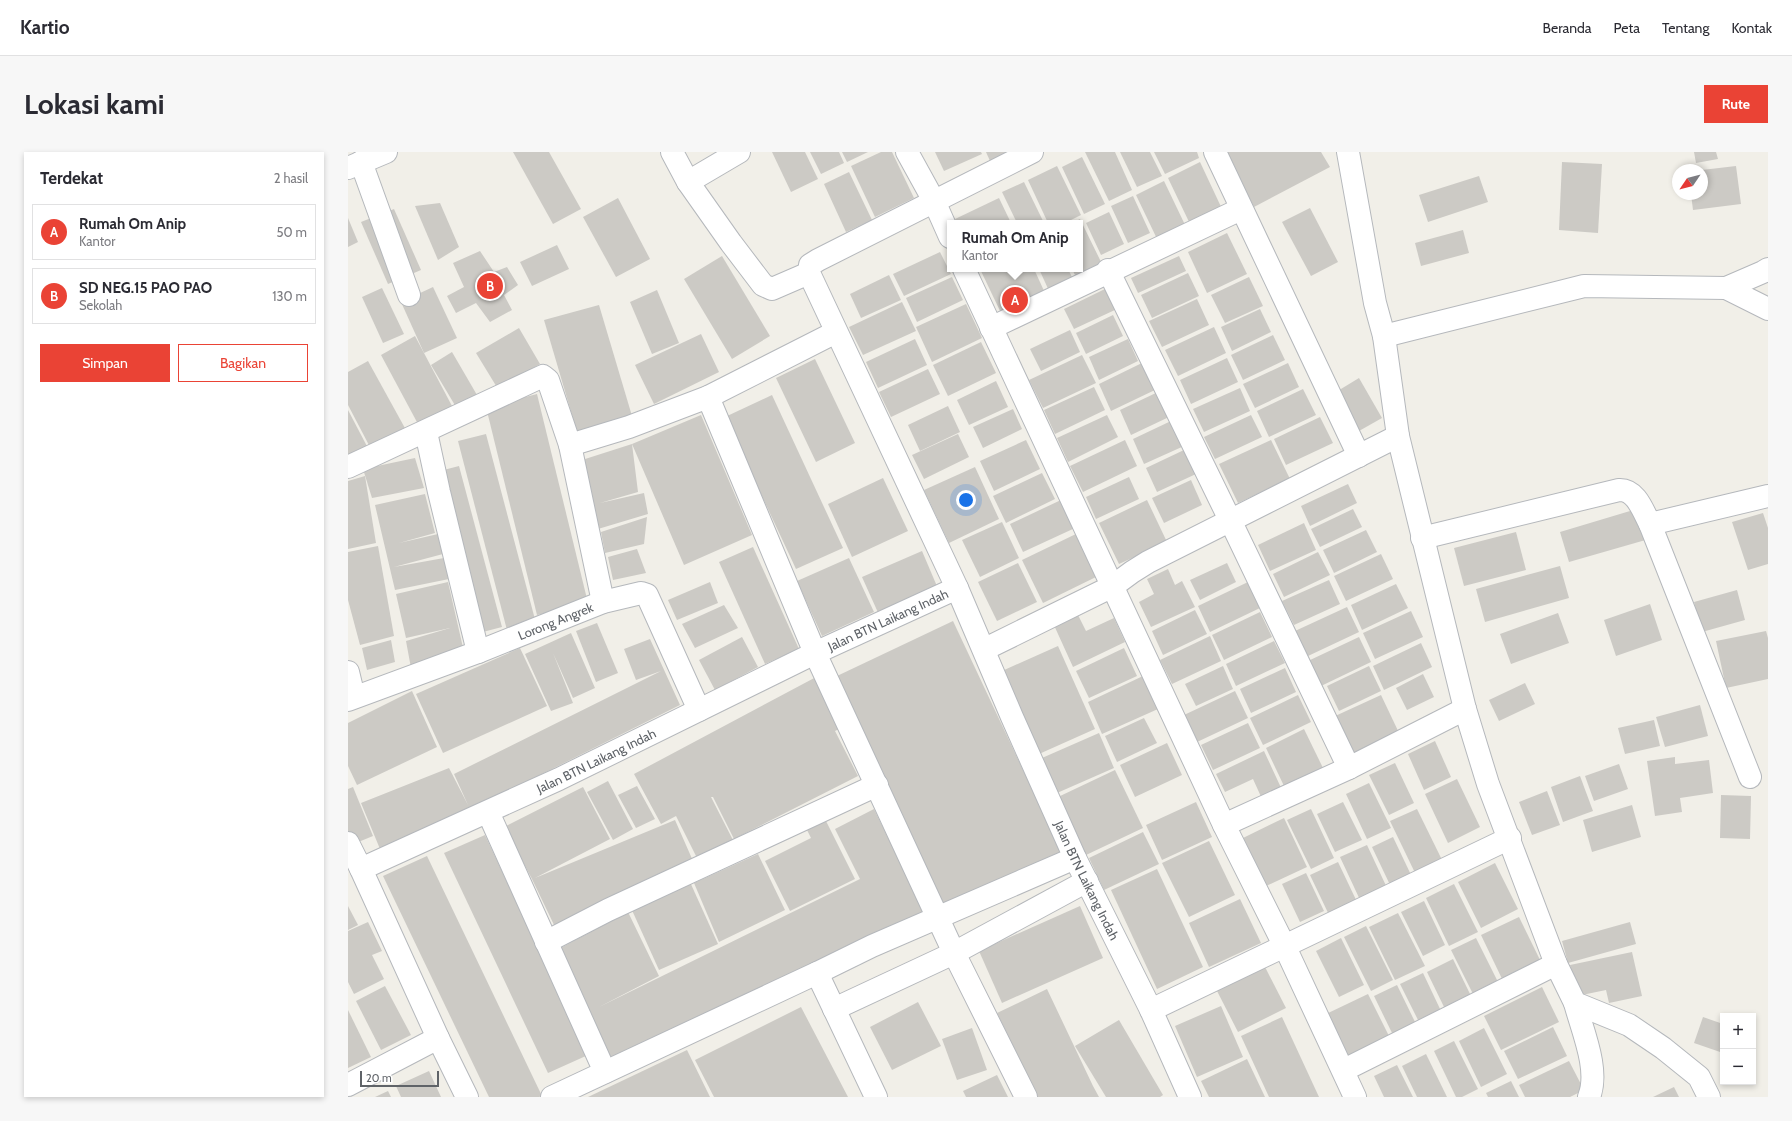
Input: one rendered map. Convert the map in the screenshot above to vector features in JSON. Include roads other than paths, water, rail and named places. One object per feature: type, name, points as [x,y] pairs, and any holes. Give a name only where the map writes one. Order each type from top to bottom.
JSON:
[{"type":"street","points":[[386,152],[354,165],[408,295]]},
{"type":"street","points":[[672,152],[688,182],[763,285],[772,289],[809,273]]},
{"type":"street","points":[[688,182],[740,152]]},
{"type":"street","points":[[907,152],[934,201],[947,230]]},
{"type":"street","points":[[957,588],[809,273],[810,265],[1032,152]]},
{"type":"street","points":[[1215,152],[1359,456]]},
{"type":"street","points":[[1348,152],[1375,303],[1384,336],[1398,436],[1465,709],[1488,784],[1510,838],[1556,964],[1575,1003],[1594,1072],[1592,1090],[1589,1097]]},
{"type":"street","points":[[991,328],[1108,270],[1241,209]]},
{"type":"street","points":[[1384,336],[1584,286],[1726,288],[1768,269]]},
{"type":"street","points":[[1108,270],[1349,768]]},
{"type":"street","points":[[965,272],[1224,825],[1285,947],[1344,1070],[1355,1097]]},
{"type":"street","points":[[1726,288],[1768,309]]},
{"type":"street","points":[[570,445],[630,427],[708,397],[836,332]]},
{"type":"street","points":[[348,467],[545,376],[558,406],[570,445],[603,602]]},
{"type":"street","points":[[708,397],[815,653],[954,953],[1026,1097]]},
{"type":"street","points":[[426,432],[478,652]]},
{"type":"street","points":[[984,650],[1113,586],[1148,562],[1398,436]]},
{"type":"street","points":[[1422,538],[1624,489],[1635,497],[1650,524],[1750,777]]},
{"type":"street","points":[[1650,524],[1768,496]]},
{"type":"street","name":"Jalan BTN Laikang Indah","points":[[361,869],[559,779],[815,653],[957,588],[1012,718],[1075,858],[1151,1010],[1190,1097]]},
{"type":"street","name":"Lorong Angrek","points":[[351,699],[478,652],[603,602],[641,593],[647,595],[700,710]]},
{"type":"street","points":[[348,672],[351,699]]},
{"type":"street","points":[[1224,825],[1349,768],[1465,709]]},
{"type":"street","points":[[546,942],[608,910],[877,785]]},
{"type":"street","points":[[488,812],[605,1072]]},
{"type":"street","points":[[1151,1010],[1510,838]]},
{"type":"street","points":[[348,843],[438,1038],[467,1097]]},
{"type":"street","points":[[552,1097],[938,917],[1075,858]]},
{"type":"street","points":[[834,1009],[954,953],[1087,882]]},
{"type":"street","points":[[1344,1070],[1556,964]]},
{"type":"street","points":[[817,973],[876,1097]]},
{"type":"street","points":[[1575,1003],[1629,1025],[1663,1048],[1699,1077],[1709,1097]]},
{"type":"street","points":[[348,1086],[438,1038]]},
{"type":"place","name":"SD NEG.15 PAO PAO","points":[[490,286]]},
{"type":"place","name":"Rumah Om Anip","points":[[1015,300]]}]
